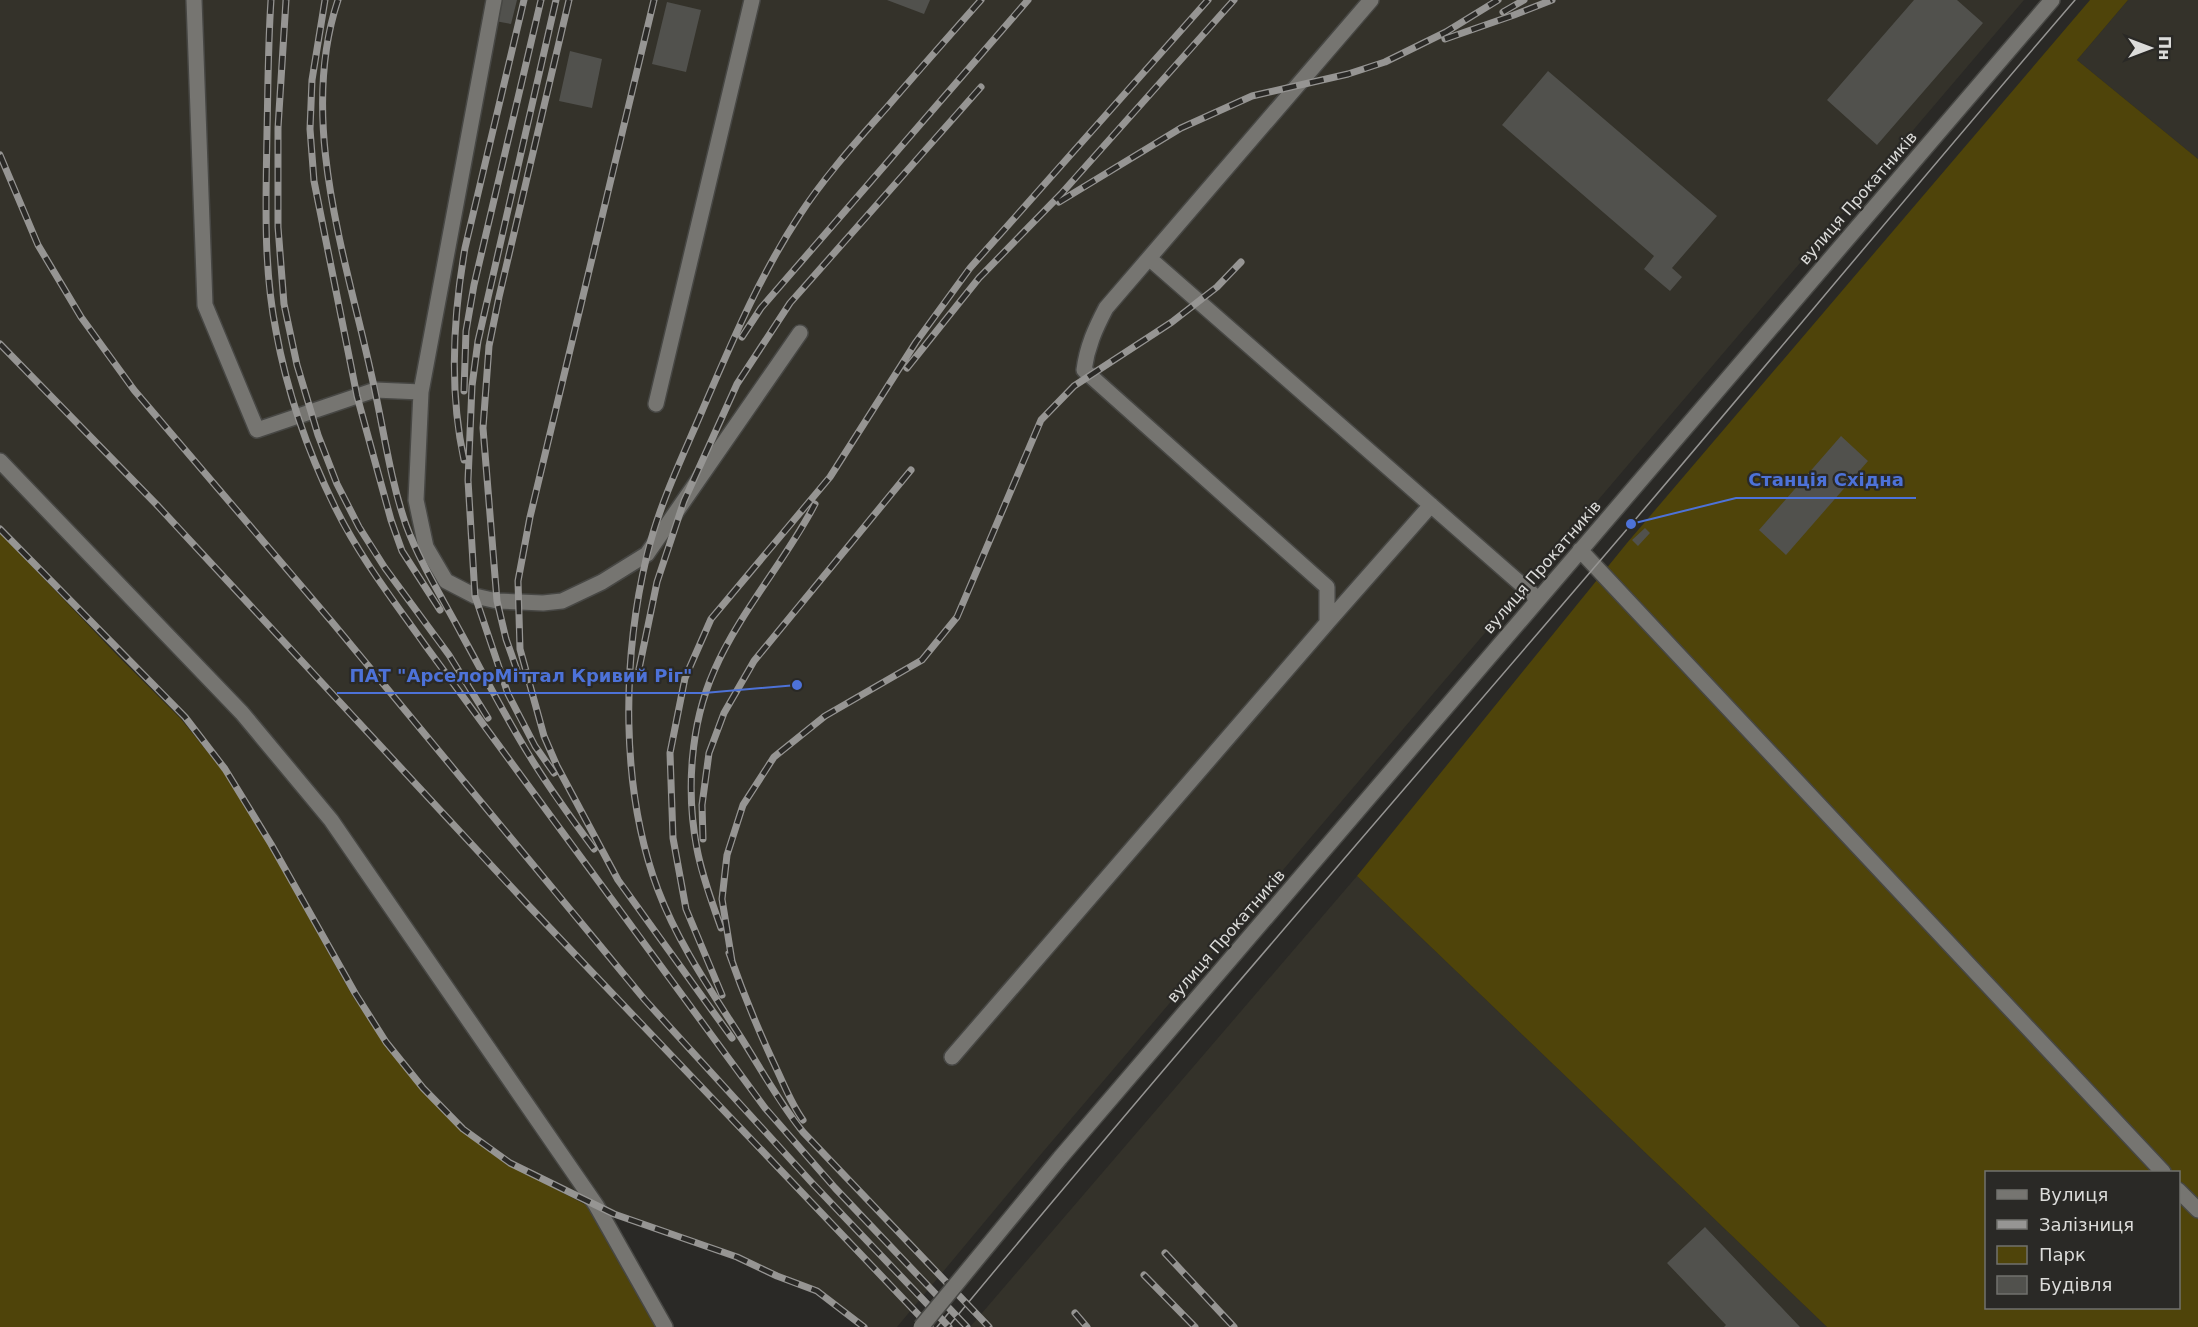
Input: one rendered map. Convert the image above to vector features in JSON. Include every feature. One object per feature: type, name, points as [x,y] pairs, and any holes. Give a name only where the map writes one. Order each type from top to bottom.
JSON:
[{"type":"street","points":[[194,0],[205,305],[257,430],[375,390],[421,392]]},
{"type":"street","points":[[494,0],[421,392],[416,500],[426,547],[446,581],[475,596],[497,601],[543,603],[562,601],[602,582],[647,554],[800,333]]},
{"type":"street","points":[[656,404],[752,0]]},
{"type":"street","points":[[1327,623],[1327,587],[1084,370],[1094,329],[1106,308],[1371,0]]},
{"type":"street","name":"вулиця Прокатників","points":[[921,1327],[1060,1158],[2052,0]]},
{"type":"street","points":[[1149,258],[1538,599]]},
{"type":"street","points":[[0,461],[242,713],[331,820],[596,1205],[665,1327]]},
{"type":"street","points":[[952,1057],[1431,505]]},
{"type":"street","points":[[1580,550],[2161,1171]]},
{"type":"street","points":[[2180,1192],[2198,1210]]},
{"type":"shaded area","points":[[0,0],[2024,0],[1042,1153],[897,1327],[864,1327],[817,1291],[777,1276],[737,1257],[652,1229],[596,1205],[510,1163],[463,1129],[423,1088],[386,1042],[355,993],[271,844],[225,769],[185,717],[0,530]]},
{"type":"shaded area","points":[[2128,0],[2198,0],[2198,159],[2077,60]]},
{"type":"shaded area","points":[[1357,876],[1827,1327],[970,1327]]},
{"type":"green space","points":[[2090,0],[2128,0],[2077,60],[2198,159],[2198,1327],[1827,1327],[1357,876],[1627,543]]},
{"type":"green space","points":[[0,533],[181,719],[223,771],[269,846],[352,995],[384,1043],[422,1090],[462,1130],[509,1165],[594,1209],[660,1327],[0,1327]]},
{"type":"building","points":[[499,0],[517,0],[511,24],[495,21]]},
{"type":"building","points":[[887,0],[930,0],[924,14]]},
{"type":"building","points":[[1914,0],[1957,0],[1983,23],[1877,145],[1827,100]]},
{"type":"building","points":[[667,2],[701,10],[686,72],[652,64]]},
{"type":"building","points":[[570,51],[602,59],[592,108],[559,101]]},
{"type":"building","points":[[1548,71],[1717,216],[1672,268],[1682,277],[1670,291],[1644,269],[1654,256],[1502,125]]},
{"type":"building","points":[[1841,436],[1868,461],[1786,555],[1759,530]]},
{"type":"building","points":[[1645,528],[1650,533],[1638,546],[1632,540]]},
{"type":"building","points":[[1705,1227],[1800,1327],[1724,1327],[1726,1325],[1667,1263]]},
{"type":"tram line","points":[[948,1327],[2075,0]]},
{"type":"tram line","points":[[937,1327],[951,1310]]},
{"type":"railway","points":[[271,0],[266,207],[267,257],[272,306],[286,376],[300,421],[316,465],[344,525],[377,578],[425,645],[765,1108],[835,1188],[967,1327]]},
{"type":"railway","points":[[286,0],[278,128],[278,227],[284,304],[297,365],[318,435],[337,484],[359,527],[385,568],[449,655],[488,718]]},
{"type":"railway","points":[[325,0],[312,80],[310,129],[314,181],[357,396],[391,520],[402,551],[440,610]]},
{"type":"railway","points":[[338,0],[327,46],[323,92],[324,140],[339,235],[400,506],[425,567],[512,725],[544,779],[594,849]]},
{"type":"railway","points":[[464,460],[456,407],[454,354],[461,274],[465,248],[524,0]]},
{"type":"railway","points":[[464,391],[466,331],[474,285],[541,0]]},
{"type":"railway","points":[[554,773],[535,746],[508,694],[475,596],[468,480],[472,386],[478,341],[556,0]]},
{"type":"railway","points":[[518,673],[506,639],[497,601],[483,428],[489,346],[569,0]]},
{"type":"railway","points":[[654,0],[530,517],[518,581],[520,649],[544,736],[557,766],[618,880],[732,1038]]},
{"type":"railway","points":[[981,0],[820,187],[785,239],[746,311],[679,464],[652,536],[639,595],[633,637],[629,680],[629,724],[631,767],[646,851],[666,910],[695,965],[794,1121],[989,1327]]},
{"type":"railway","points":[[742,337],[761,308],[1028,0]]},
{"type":"railway","points":[[722,995],[686,909],[673,838],[670,753],[685,678],[711,619],[830,477],[916,342],[970,268],[1208,0]]},
{"type":"railway","points":[[907,368],[979,278],[1061,194],[1234,0]]},
{"type":"railway","points":[[1059,202],[1181,128],[1252,96],[1348,74],[1385,62],[1446,32],[1498,0]]},
{"type":"railway","points":[[1503,12],[1524,0]]},
{"type":"railway","points":[[1445,39],[1552,0]]},
{"type":"railway","points":[[639,669],[657,582],[684,501],[737,384],[790,303],[981,87]]},
{"type":"railway","points":[[0,155],[38,245],[81,317],[134,390],[332,622],[645,1000],[813,1184],[949,1327]]},
{"type":"railway","points":[[732,961],[722,899],[727,855],[743,805],[774,757],[825,716],[922,660],[957,617],[1041,420],[1074,386],[1172,322],[1217,287],[1241,262]]},
{"type":"railway","points":[[0,344],[157,505],[528,905],[930,1327]]},
{"type":"railway","points":[[703,839],[702,805],[709,753],[724,713],[754,661],[911,470]]},
{"type":"railway","points":[[721,928],[702,869],[694,827],[691,782],[695,736],[706,692],[724,649],[815,504]]},
{"type":"railway","points":[[0,529],[185,717],[225,769],[271,844],[355,993],[386,1042],[423,1088],[463,1129],[510,1163],[614,1214],[737,1257],[777,1276],[817,1291],[864,1327]]},
{"type":"railway","points":[[729,953],[764,1041],[789,1096],[803,1120]]},
{"type":"railway","points":[[1165,1253],[1234,1327]]},
{"type":"railway","points":[[1144,1275],[1195,1327]]},
{"type":"railway","points":[[1075,1313],[1087,1327]]},
{"type":"place","name":"Станція Східна","points":[[1631,524]]},
{"type":"place","name":"ПАТ \"АрселорМіттал Кривий Ріг\"","points":[[797,685]]}]
